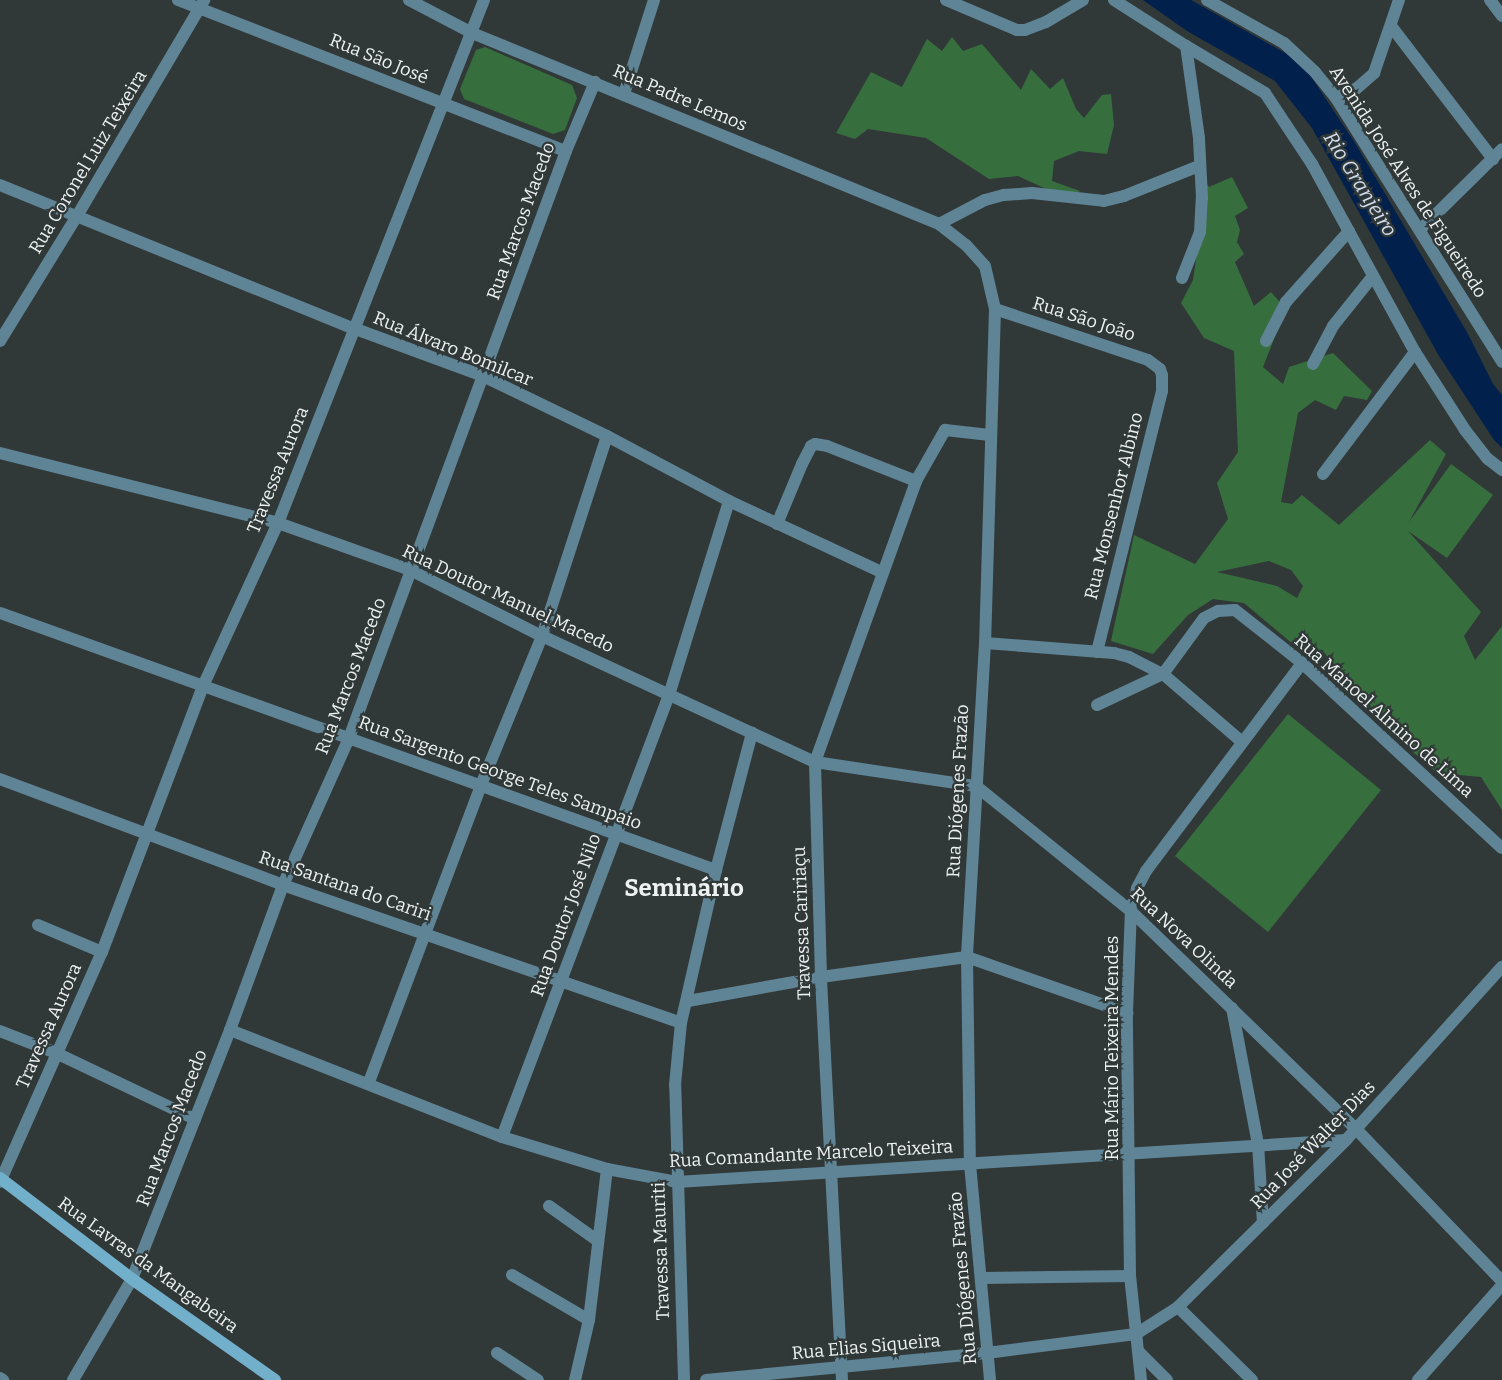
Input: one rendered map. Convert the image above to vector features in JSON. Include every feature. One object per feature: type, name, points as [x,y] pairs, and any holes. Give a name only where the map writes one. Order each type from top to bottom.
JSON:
[{"type":"street","name":"Rua São José","points":[[178,0],[202,4],[445,105],[567,151]]},
{"type":"street","name":"Rua Padre Lemos","points":[[409,0],[472,33],[939,224]]},
{"type":"street","name":"Travessa Aurora","points":[[1,1179],[102,951],[203,686],[278,524],[353,328],[445,105],[484,0]]},
{"type":"street","points":[[624,94],[654,0]]},
{"type":"street","points":[[946,0],[1017,30],[1025,30],[1046,22],[1083,0]]},
{"type":"street","points":[[1114,0],[1265,93],[1312,164],[1414,352],[1465,430],[1488,459],[1502,470]]},
{"type":"street","name":"Avenida José Alves de Figueiredo","points":[[1207,0],[1284,43],[1303,58],[1336,98],[1502,362]]},
{"type":"street","points":[[1336,98],[1356,88],[1374,72],[1399,0]]},
{"type":"street","points":[[1490,0],[1502,16]]},
{"type":"street","name":"Rua Coronel Luiz Teixeira","points":[[0,340],[77,216],[202,4]]},
{"type":"street","points":[[1391,26],[1493,159]]},
{"type":"street","points":[[1182,278],[1200,232],[1202,198],[1199,138],[1186,46]]},
{"type":"street","name":"Rua Marcos Macedo","points":[[73,1380],[132,1279],[230,1030],[283,885],[349,738],[567,151],[595,82]]},
{"type":"street","points":[[1420,230],[1502,149]]},
{"type":"street","points":[[939,224],[985,200],[1005,195],[1032,194],[1104,201],[1124,196],[1199,165]]},
{"type":"street","name":"Rua Álvaro Bomilcar","points":[[0,185],[353,328],[483,376],[607,436],[729,501],[881,572]]},
{"type":"street","name":"Rua Diógenes Frazão","points":[[939,224],[972,251],[985,266],[995,309],[985,643],[967,957],[970,1164],[990,1380]]},
{"type":"street","points":[[1266,341],[1286,302],[1349,231]]},
{"type":"street","points":[[1312,364],[1334,326],[1373,276]]},
{"type":"street","name":"Rua São João","points":[[995,309],[1141,357],[1160,369]]},
{"type":"street","points":[[1323,474],[1414,352]]},
{"type":"street","name":"Rua Monsenhor Albino","points":[[1097,652],[1162,391],[1160,369]]},
{"type":"street","name":"Travessa Caririaçu","points":[[842,1374],[821,977],[815,762],[881,572],[916,481],[942,432],[990,435]]},
{"type":"street","points":[[369,1083],[481,785],[542,636],[607,436]]},
{"type":"street","points":[[777,524],[809,450],[815,444],[827,446],[916,481]]},
{"type":"street","name":"Rua Doutor Manuel Macedo","points":[[0,453],[278,524],[410,570],[542,636],[815,762],[976,786]]},
{"type":"street","name":"Rua Doutor José Nilo","points":[[502,1137],[669,695],[729,501]]},
{"type":"street","name":"Rua Manoel Almino de Lima","points":[[1163,674],[1204,618],[1211,612],[1226,609],[1240,612],[1302,663],[1502,848]]},
{"type":"street","name":"Rua Sargento George Teles Sampaio","points":[[0,613],[716,870]]},
{"type":"street","points":[[985,643],[1097,652],[1129,657],[1163,674],[1241,741]]},
{"type":"street","name":"Rua Mário Teixeira Mendes","points":[[1141,1380],[1130,1276],[1127,1013],[1131,911],[1140,880],[1241,741],[1302,663]]},
{"type":"street","points":[[1097,705],[1163,674]]},
{"type":"street","name":"Travessa Mauriti","points":[[684,1380],[675,1085],[681,1023],[688,1001],[716,870],[752,733]]},
{"type":"street","name":"Rua Santana do Cariri","points":[[0,779],[283,885],[427,933],[681,1023]]},
{"type":"street","name":"Rua Nova Olinda","points":[[976,786],[1131,911],[1356,1129],[1502,1283]]},
{"type":"street","name":"Travessa Aurora","points":[[38,925],[102,951]]},
{"type":"street","points":[[688,1001],[821,977],[967,957],[1127,1013]]},
{"type":"street","name":"Rua José Walter Dias","points":[[1136,1334],[1178,1307],[1346,1140],[1502,967]]},
{"type":"street","points":[[1232,1007],[1258,1144],[1263,1223]]},
{"type":"street","name":"Rua Comandante Marcelo Teixeira","points":[[230,1030],[502,1137],[607,1168],[677,1182],[1346,1140]]},
{"type":"street","points":[[0,1031],[56,1053],[195,1119]]},
{"type":"street","points":[[575,1380],[590,1320],[607,1168]]},
{"type":"street","name":"Rua Lavras da Mangabeira","points":[[1,1179],[132,1279],[275,1380]]},
{"type":"street","points":[[549,1206],[598,1241]]},
{"type":"street","points":[[512,1275],[590,1320]]},
{"type":"street","points":[[982,1278],[1130,1276]]},
{"type":"street","points":[[1418,1380],[1502,1283]]},
{"type":"street","points":[[1178,1307],[1252,1380]]},
{"type":"street","name":"Rua Elias Siqueira","points":[[706,1380],[842,1374],[1136,1334]]},
{"type":"street","points":[[1138,1351],[1167,1380]]},
{"type":"street","points":[[497,1353],[538,1380]]},
{"type":"green space","points":[[952,37],[963,51],[982,44],[1021,90],[1031,69],[1050,89],[1063,78],[1076,109],[1084,118],[1102,95],[1111,94],[1114,125],[1107,154],[1079,151],[1054,161],[1052,181],[1080,191],[1068,199],[1018,176],[989,179],[926,138],[868,129],[855,139],[836,133],[871,72],[902,87],[927,39],[942,51]]},
{"type":"green space","points":[[485,47],[572,85],[577,98],[565,130],[553,134],[464,99],[460,89],[476,50]]},
{"type":"green space","points":[[1232,177],[1248,208],[1235,216],[1240,230],[1237,242],[1244,254],[1235,262],[1254,306],[1271,292],[1286,309],[1263,367],[1283,384],[1289,367],[1333,353],[1372,391],[1367,400],[1344,396],[1336,410],[1315,400],[1298,413],[1281,502],[1292,504],[1302,495],[1339,525],[1430,440],[1446,454],[1409,522],[1451,464],[1493,495],[1447,558],[1408,531],[1481,612],[1464,636],[1475,660],[1502,626],[1502,810],[1481,777],[1437,773],[1397,738],[1321,649],[1319,666],[1244,603],[1213,599],[1188,615],[1153,654],[1111,641],[1134,535],[1195,564],[1228,519],[1217,483],[1238,452],[1234,351],[1204,338],[1181,303],[1193,280],[1207,184],[1209,187]],"holes":[[[1269,561],[1291,570],[1303,586],[1297,598],[1277,586],[1217,572]]]},
{"type":"green space","points":[[1288,714],[1381,790],[1268,932],[1175,856]]},
{"type":"water","name":"Rio Granjeiro","points":[[1143,0],[1191,0],[1292,57],[1308,72],[1355,143],[1468,334],[1493,384],[1502,395],[1502,448],[1494,440],[1439,356],[1312,128],[1275,81],[1187,31]]},
{"type":"district","name":"Seminário","points":[[684,889]]}]
